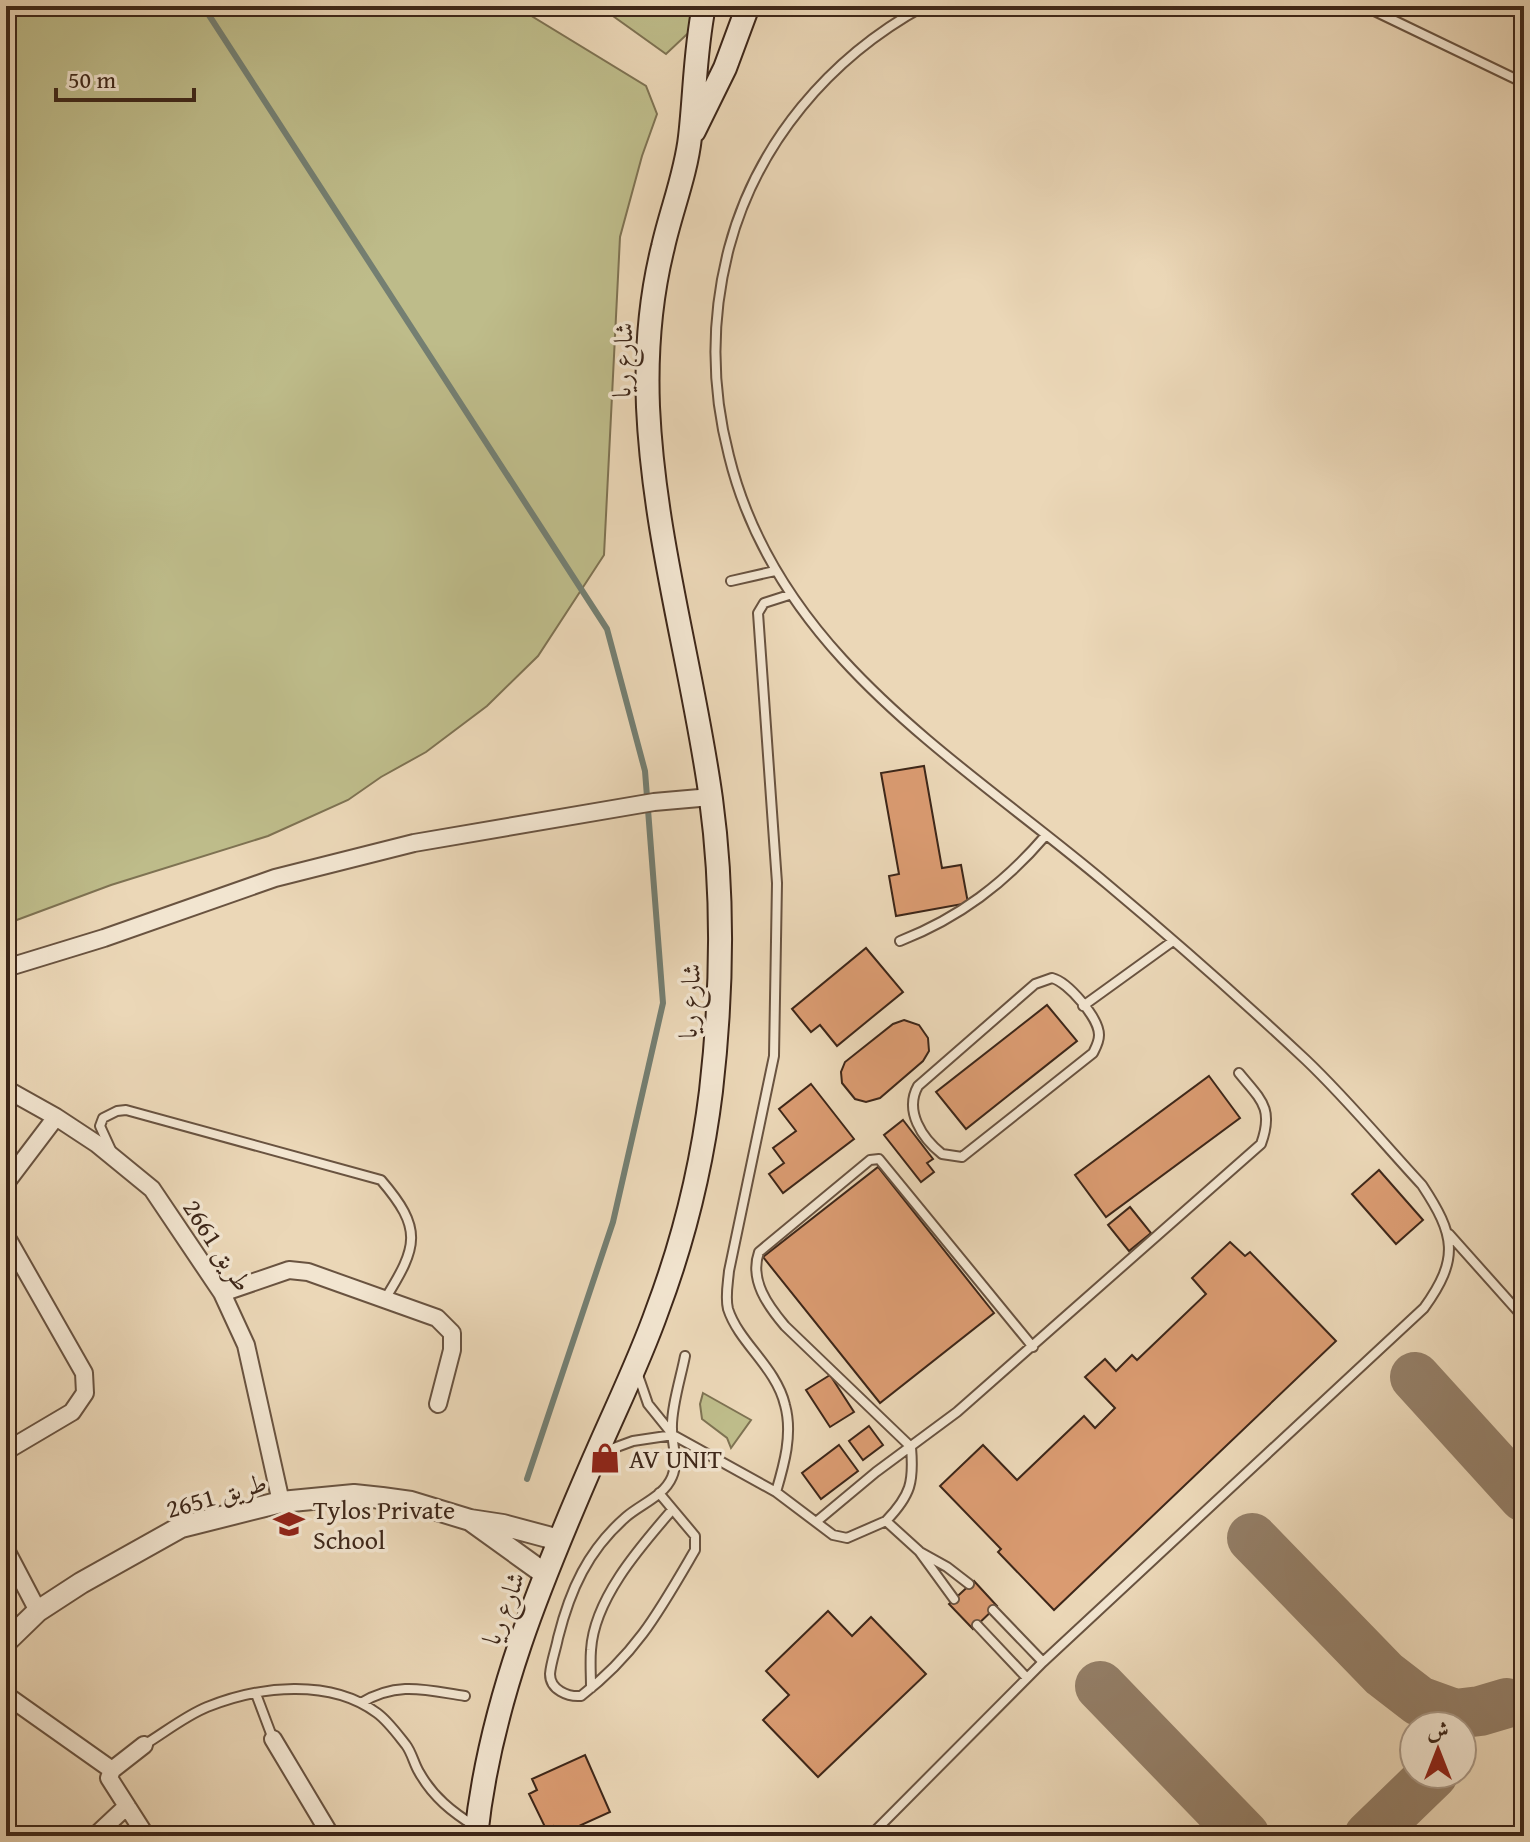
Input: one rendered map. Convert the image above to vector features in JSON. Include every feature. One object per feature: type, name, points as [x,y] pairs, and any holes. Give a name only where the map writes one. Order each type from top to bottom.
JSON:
[{"type":"main road","points":[[690,140],[695,61],[704,6]]},
{"type":"main road","points":[[690,140],[725,68],[748,6]]},
{"type":"main road","name":"شارع ريا","points":[[476,1832],[496,1718],[512,1660],[559,1540],[636,1366],[677,1253],[711,1093],[718,1010],[719,931],[711,797],[659,516],[648,407],[652,305],[661,254],[690,140]]},
{"type":"street","points":[[6,968],[291,874],[414,843],[654,802],[711,797]]},
{"type":"street","name":"طريق 2661","points":[[6,1089],[56,1117],[115,1157],[152,1189],[222,1293],[246,1345],[281,1502]]},
{"type":"street","points":[[6,1183],[56,1117]]},
{"type":"street","points":[[6,1236],[84,1373],[85,1393],[72,1412],[6,1451]]},
{"type":"street","points":[[222,1293],[289,1270],[308,1272],[437,1318],[452,1333],[452,1350],[438,1404]]},
{"type":"street","name":"طريق 2651","points":[[6,1642],[38,1611],[181,1527],[281,1502],[354,1495],[411,1502],[470,1520],[559,1540]]},
{"type":"street","name":"طريق 2651","points":[[470,1520],[545,1574]]},
{"type":"street","points":[[6,1550],[38,1611]]},
{"type":"street","points":[[6,1695],[112,1770]]},
{"type":"street","points":[[273,1739],[331,1836]]},
{"type":"street","points":[[144,1745],[112,1770],[109,1778],[146,1836]]},
{"type":"street","points":[[95,1836],[127,1806]]},
{"type":"lane","points":[[924,6],[889,27],[842,63],[800,106],[746,199],[726,259],[717,308],[715,346],[723,432],[734,479],[751,525],[789,595],[875,694],[936,748],[1173,941],[1308,1062],[1422,1185],[1449,1234],[1524,1318]]},
{"type":"lane","points":[[1364,6],[1524,83]]},
{"type":"lane","points":[[731,581],[775,571]]},
{"type":"lane","points":[[776,1492],[788,1438],[785,1403],[774,1377],[733,1319],[727,1303],[729,1271],[774,1056],[777,883],[758,613],[764,603],[789,595]]},
{"type":"lane","points":[[900,941],[939,924],[982,898],[1024,862],[1046,835]]},
{"type":"lane","points":[[1083,1006],[1173,941]]},
{"type":"lane","points":[[1052,978],[1063,982],[1083,1006],[1097,1025],[1099,1034],[1093,1053],[962,1157],[946,1156],[937,1151],[913,1117],[912,1101],[918,1086],[1040,981],[1052,978]]},
{"type":"lane","points":[[816,1522],[957,1412],[1261,1144],[1268,1120],[1267,1110],[1239,1073]]},
{"type":"lane","points":[[115,1157],[100,1126],[109,1113],[126,1110],[381,1180],[402,1205],[411,1242],[410,1255],[385,1299]]},
{"type":"lane","points":[[636,1366],[648,1404],[673,1435],[776,1492],[833,1535],[847,1538],[886,1521],[905,1502],[914,1474],[911,1447],[773,1311],[762,1295],[756,1268],[759,1252],[870,1160],[879,1159],[1033,1347]]},
{"type":"lane","points":[[870,1836],[1043,1662],[1424,1308],[1444,1274],[1449,1234]]},
{"type":"lane","points":[[659,1493],[695,1536],[695,1550],[638,1643],[581,1696],[561,1691],[551,1681],[551,1669],[565,1608],[581,1571],[598,1546],[627,1515],[659,1493],[673,1476],[675,1449],[671,1428],[685,1356]]},
{"type":"lane","points":[[595,1456],[633,1441],[673,1435]]},
{"type":"lane","points":[[591,1688],[590,1649],[606,1601],[632,1558],[672,1510]]},
{"type":"lane","points":[[886,1521],[919,1551],[954,1599]]},
{"type":"lane","points":[[919,1551],[969,1584]]},
{"type":"lane","points":[[993,1610],[1043,1662]]},
{"type":"lane","points":[[977,1625],[1027,1678]]},
{"type":"lane","points":[[144,1745],[206,1707],[256,1694],[292,1689],[330,1692],[361,1703],[380,1715],[408,1748],[418,1770],[441,1802],[476,1832]]},
{"type":"lane","points":[[361,1703],[381,1691],[394,1689],[465,1696]]},
{"type":"lane","points":[[256,1694],[273,1739]]},
{"type":"shaded area","points":[[6,6],[515,6],[646,86],[657,114],[620,237],[604,555],[538,656],[487,706],[426,752],[348,800],[268,836],[111,885],[6,924]]},
{"type":"shaded area","points":[[599,6],[717,6],[666,54]]},
{"type":"shaded area","points":[[703,1393],[751,1420],[731,1448],[727,1438],[702,1419],[700,1404]]},
{"type":"building","points":[[924,766],[942,868],[961,865],[968,903],[896,916],[889,876],[899,874],[881,773]]},
{"type":"building","points":[[866,948],[903,992],[837,1046],[820,1025],[811,1032],[792,1009]]},
{"type":"building","points":[[1047,1005],[1077,1041],[966,1129],[936,1092]]},
{"type":"building","points":[[904,1020],[919,1025],[928,1038],[929,1051],[923,1061],[880,1098],[866,1102],[855,1099],[842,1083],[841,1072],[845,1062],[893,1024]]},
{"type":"building","points":[[1209,1076],[1240,1118],[1106,1217],[1075,1175]]},
{"type":"building","points":[[811,1084],[854,1139],[783,1193],[769,1174],[784,1163],[773,1148],[796,1131],[779,1109]]},
{"type":"building","points":[[903,1120],[933,1159],[927,1163],[934,1172],[921,1182],[884,1135]]},
{"type":"building","points":[[878,1167],[994,1313],[880,1403],[763,1257]]},
{"type":"building","points":[[1379,1170],[1423,1220],[1396,1244],[1352,1194]]},
{"type":"building","points":[[1130,1207],[1151,1233],[1129,1251],[1108,1225]]},
{"type":"building","points":[[1230,1242],[1245,1256],[1250,1252],[1336,1341],[1054,1610],[940,1486],[983,1445],[1017,1480],[1084,1416],[1095,1428],[1115,1408],[1085,1377],[1105,1359],[1116,1371],[1132,1355],[1137,1360],[1206,1294],[1192,1278]]},
{"type":"building","points":[[830,1375],[854,1412],[830,1427],[806,1390]]},
{"type":"building","points":[[869,1426],[883,1445],[863,1460],[849,1441]]},
{"type":"building","points":[[839,1445],[858,1471],[821,1499],[802,1473]]},
{"type":"building","points":[[974,1581],[997,1606],[973,1629],[949,1604]]},
{"type":"building","points":[[828,1611],[852,1636],[871,1617],[926,1674],[818,1777],[763,1720],[789,1695],[766,1671]]},
{"type":"building","points":[[585,1755],[610,1812],[557,1836],[553,1826],[546,1829],[529,1794],[537,1790],[532,1779]]},
{"type":"waterway","points":[[203,6],[607,629],[645,771],[663,1003],[613,1222],[527,1479]]},
{"type":"taxiway","points":[[1415,1377],[1524,1497]]},
{"type":"taxiway","points":[[1252,1538],[1384,1674],[1419,1701],[1455,1714],[1507,1703]]},
{"type":"taxiway","points":[[1100,1686],[1245,1836]]},
{"type":"taxiway","points":[[1369,1836],[1416,1790]]},
{"type":"place","name":"AV UNIT","points":[[605,1458]]},
{"type":"place","name":"Tylos Private School","points":[[289,1524]]}]
